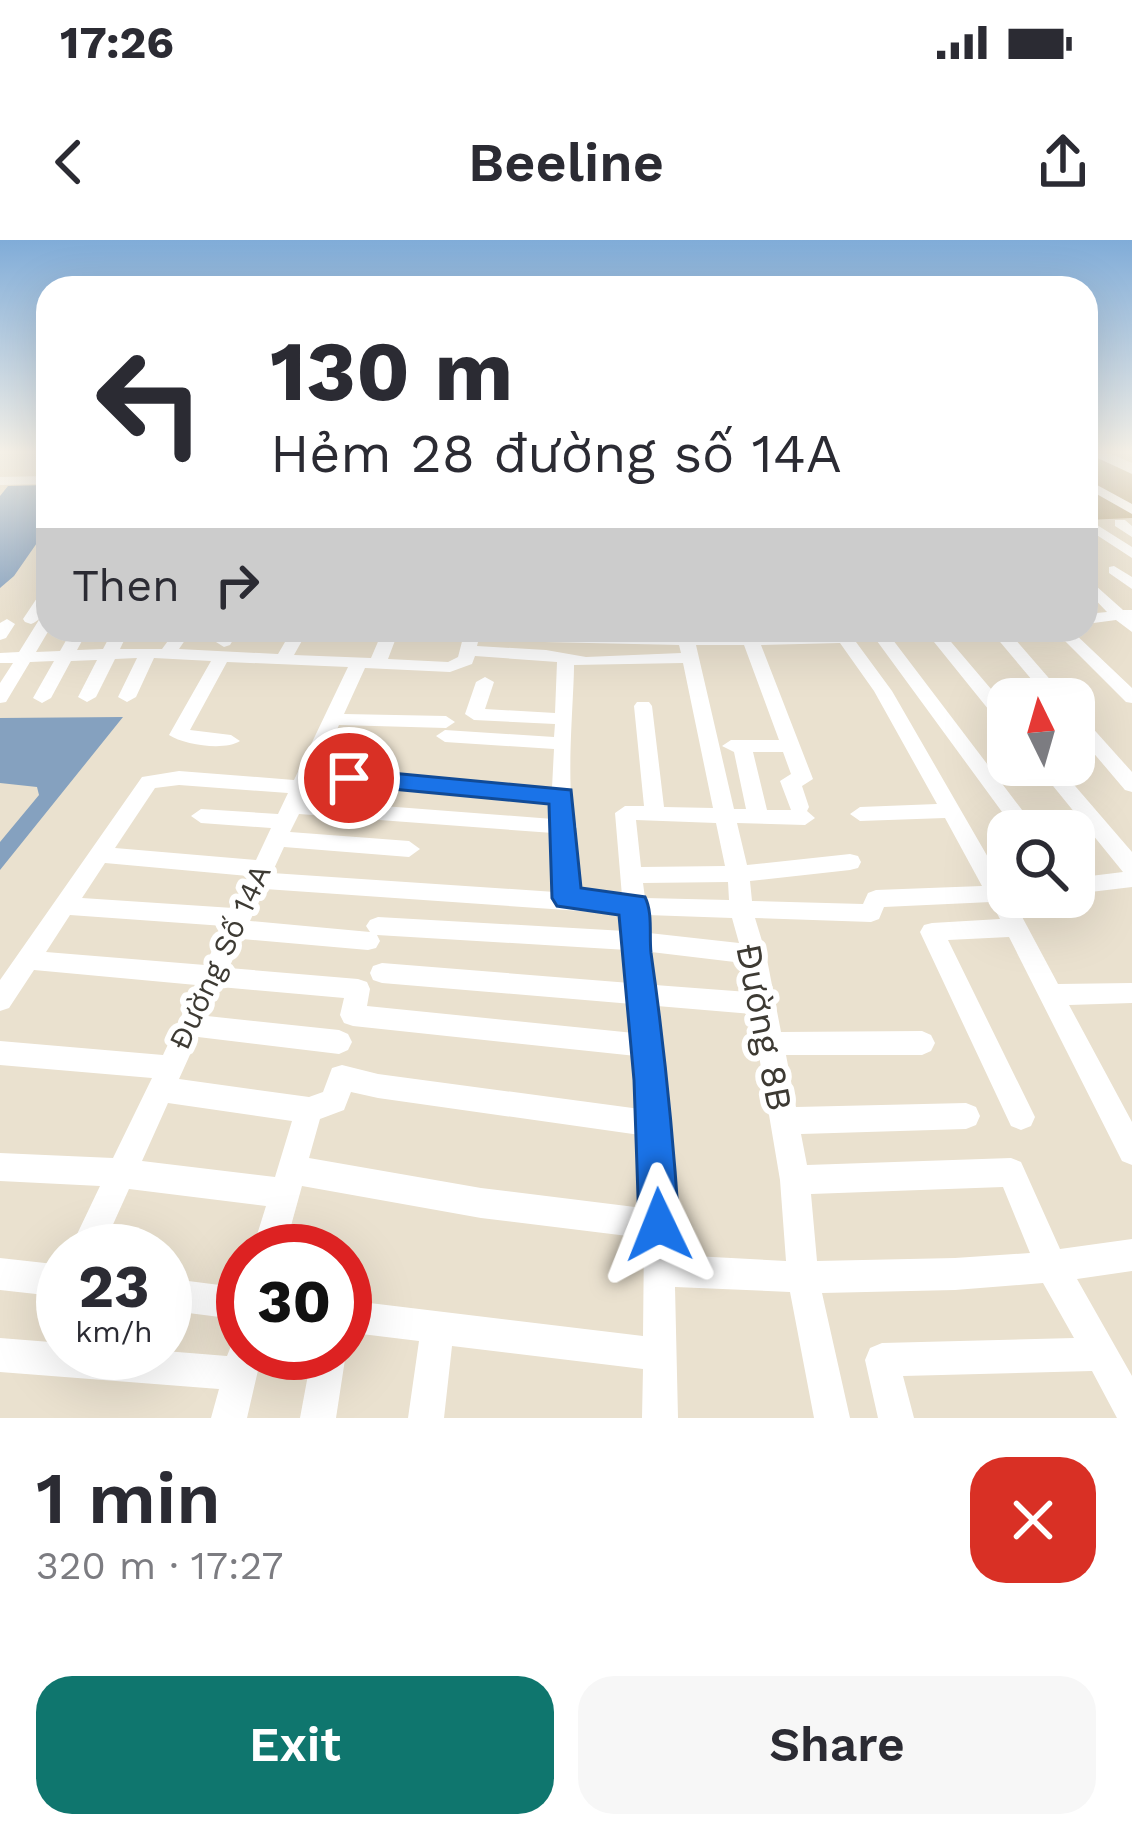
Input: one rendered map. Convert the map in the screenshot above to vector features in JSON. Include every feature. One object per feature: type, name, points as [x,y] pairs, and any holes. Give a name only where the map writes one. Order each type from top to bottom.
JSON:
[{"type":"street","points":[[1098,524],[1128,526]]},
{"type":"street","points":[[1098,531],[1132,554]]},
{"type":"street","points":[[1114,570],[1132,584]]},
{"type":"street","points":[[1098,593],[1128,619]]},
{"type":"street","points":[[0,698],[36,632]]},
{"type":"street","points":[[42,698],[74,642]]},
{"type":"street","points":[[87,698],[114,642]]},
{"type":"street","points":[[127,698],[170,642]]},
{"type":"street","points":[[283,660],[293,642]]},
{"type":"street","name":"Đường Số 14A","points":[[97,1224],[333,719],[383,642]]},
{"type":"street","points":[[0,658],[157,653],[225,644],[283,660],[450,667],[462,665],[470,642]]},
{"type":"street","points":[[468,651],[566,660],[699,642]]},
{"type":"street","name":"Đường 8B","points":[[699,642],[721,814],[754,954],[795,1180],[802,1280],[832,1418]]},
{"type":"street","points":[[660,1418],[654,1124],[625,814],[802,813],[790,781],[803,779],[751,642]]},
{"type":"street","points":[[848,642],[884,691],[949,811],[987,869]]},
{"type":"street","points":[[886,642],[1011,810]]},
{"type":"street","points":[[955,642],[987,690]]},
{"type":"street","points":[[1008,642],[1040,678]]},
{"type":"street","points":[[1074,642],[1132,698]]},
{"type":"street","points":[[225,644],[178,735],[231,741]]},
{"type":"street","points":[[566,660],[562,796],[567,898]]},
{"type":"street","points":[[485,682],[474,714],[562,719]]},
{"type":"street","points":[[643,706],[655,814]]},
{"type":"street","points":[[333,719],[562,744]]},
{"type":"street","points":[[1095,740],[1127,774]]},
{"type":"street","points":[[758,816],[735,746],[791,746]]},
{"type":"street","points":[[0,1000],[149,782],[178,778],[291,806],[409,849]]},
{"type":"street","points":[[1064,786],[1132,867]]},
{"type":"street","points":[[201,816],[291,806],[562,796]]},
{"type":"street","points":[[291,806],[567,827]]},
{"type":"street","points":[[860,814],[949,811]]},
{"type":"street","points":[[99,855],[422,891],[741,910],[872,914],[876,899],[987,895]]},
{"type":"street","points":[[631,875],[738,874],[850,862]]},
{"type":"street","points":[[1095,883],[1132,879]]},
{"type":"street","points":[[412,930],[422,891]]},
{"type":"street","points":[[64,906],[373,933],[412,930],[634,941],[754,954]]},
{"type":"street","points":[[1011,918],[1132,1151]]},
{"type":"street","points":[[1014,928],[932,932],[1021,1117]]},
{"type":"street","points":[[27,960],[213,979],[647,1046]]},
{"type":"street","points":[[382,973],[760,1004]]},
{"type":"street","points":[[1050,994],[1132,993]]},
{"type":"street","points":[[190,1025],[339,1042]]},
{"type":"street","points":[[768,1044],[922,1043]]},
{"type":"street","points":[[0,1053],[163,1078],[309,1110],[334,1101],[342,1077],[654,1124]]},
{"type":"street","points":[[275,1224],[309,1110]]},
{"type":"street","points":[[783,1121],[966,1116]]},
{"type":"street","points":[[0,1167],[287,1182],[659,1225]]},
{"type":"street","points":[[795,1180],[1011,1172],[1050,1263],[1132,1410]]},
{"type":"street","points":[[660,1270],[802,1280],[951,1276],[1132,1255]]},
{"type":"street","points":[[0,1274],[36,1278]]},
{"type":"street","points":[[372,1320],[656,1354]]},
{"type":"street","points":[[426,1418],[437,1328]]},
{"type":"street","points":[[896,1418],[882,1360],[1098,1354]]},
{"type":"street","points":[[0,1355],[216,1363]]},
{"type":"street","points":[[229,1418],[238,1380]]},
{"type":"street","points":[[318,1418],[324,1380]]},
{"type":"shaded area","points":[[1098,508],[1132,508],[1132,518],[1098,519]]},
{"type":"water","points":[[0,508],[36,508],[36,544],[0,588]]},
{"type":"water","points":[[123,717],[0,870],[0,842],[39,795],[37,787],[0,783],[0,718]]},
{"type":"route","points":[[349,778],[562,796],[567,898],[634,905],[634,941],[652,1080],[659,1225]]}]
